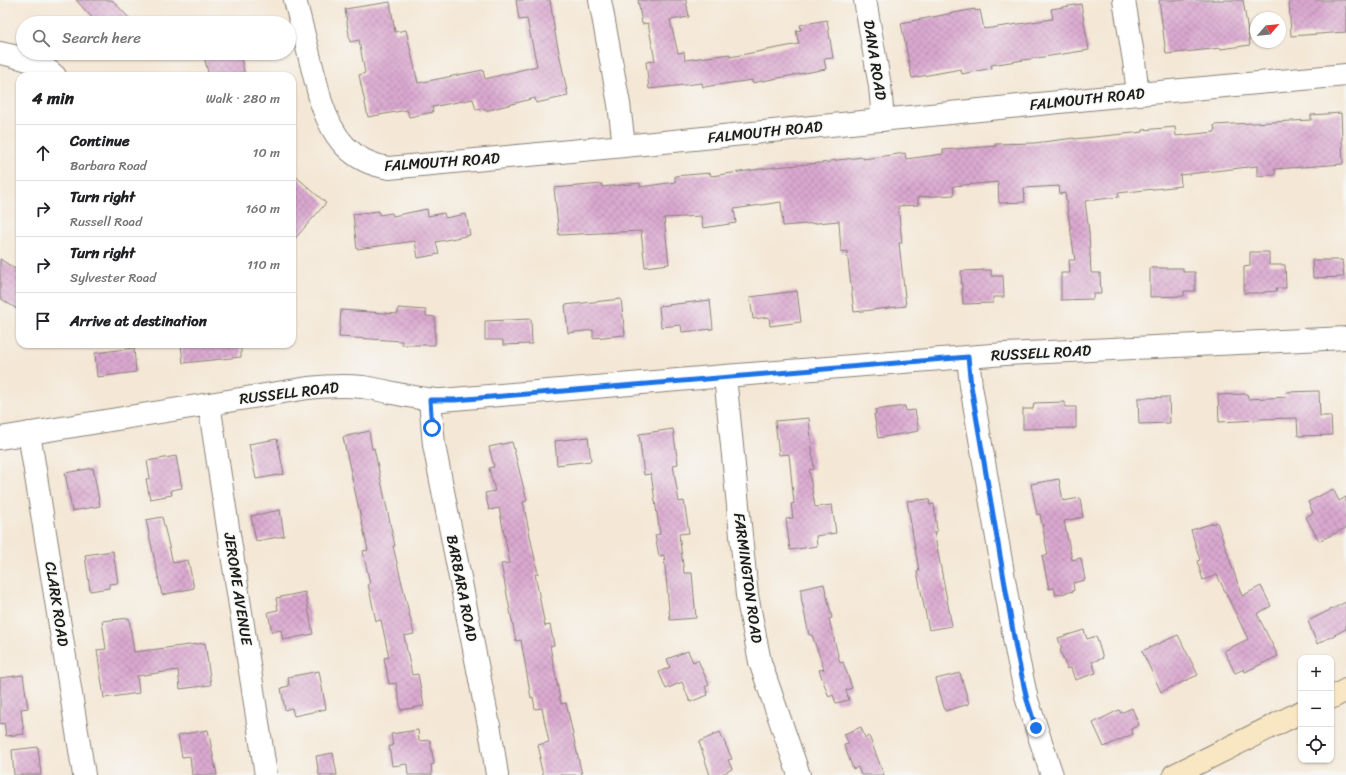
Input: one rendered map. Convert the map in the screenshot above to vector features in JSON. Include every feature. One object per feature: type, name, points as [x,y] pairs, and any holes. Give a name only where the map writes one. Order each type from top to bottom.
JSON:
[{"type":"street","name":"FALMOUTH ROAD","points":[[295,0],[326,117],[333,130],[342,143],[352,153],[376,166],[389,168],[624,146],[1138,94],[1346,75]]},
{"type":"street","points":[[600,0],[619,104],[624,146]]},
{"type":"street","name":"DANA ROAD","points":[[865,0],[880,86],[884,120]]},
{"type":"street","points":[[1124,0],[1138,94]]},
{"type":"street","points":[[0,53],[16,57]]},
{"type":"street","points":[[28,60],[40,65],[50,72]]},
{"type":"street","name":"RUSSELL ROAD","points":[[0,438],[308,388],[332,386],[365,388],[430,400],[455,400],[725,376],[968,357],[1346,338]]},
{"type":"street","points":[[968,357],[971,386],[1016,649],[1027,700],[1052,775]]},
{"type":"street","name":"FARMINGTON ROAD","points":[[725,376],[747,595],[763,669],[799,775]]},
{"type":"street","name":"BARBARA ROAD","points":[[430,400],[434,445],[492,741],[497,775]]},
{"type":"street","name":"JEROME AVENUE","points":[[209,404],[266,775]]},
{"type":"street","name":"CLARK ROAD","points":[[29,434],[84,775]]},
{"type":"street","points":[[1334,696],[1346,690]]},
{"type":"street","points":[[1174,775],[1298,713]]},
{"type":"building","points":[[76,0],[112,0],[127,16],[91,16]]},
{"type":"building","points":[[516,0],[550,0],[568,96],[536,103],[535,98],[485,111],[484,108],[476,110],[473,99],[432,107],[433,112],[409,117],[407,110],[368,117],[359,75],[365,73],[359,40],[350,42],[345,9],[390,2],[395,32],[406,30],[418,83],[483,70],[485,79],[537,66],[527,19],[519,20]]},
{"type":"building","points":[[638,0],[686,0],[689,17],[670,20],[678,53],[684,52],[685,60],[730,54],[730,57],[799,44],[796,31],[801,30],[800,25],[827,20],[833,58],[824,59],[826,69],[752,83],[752,80],[703,87],[702,83],[649,89],[646,62],[655,61],[648,23],[642,24]]},
{"type":"building","points":[[1159,0],[1243,0],[1250,45],[1166,54]]},
{"type":"building","points":[[1289,0],[1346,0],[1346,32],[1291,36]]},
{"type":"building","points":[[1081,4],[1089,50],[991,65],[992,68],[962,74],[961,69],[912,78],[901,23],[975,9],[975,11],[980,10],[984,29],[1053,19],[1051,9]]},
{"type":"building","points":[[205,60],[242,60],[244,72],[208,72]]},
{"type":"building","points":[[1341,113],[1343,164],[1275,169],[1275,175],[1257,176],[1257,166],[1180,175],[1181,186],[1118,193],[1119,197],[1085,201],[1089,232],[1091,273],[1100,273],[1101,294],[1093,294],[1093,299],[1061,300],[1061,273],[1070,273],[1069,260],[1075,260],[1065,193],[1060,194],[1059,186],[1024,188],[1025,202],[999,203],[998,182],[953,186],[954,195],[918,197],[918,205],[898,206],[902,243],[899,243],[906,306],[854,312],[847,251],[841,252],[839,221],[783,226],[781,202],[734,209],[736,223],[703,228],[701,216],[664,218],[669,264],[645,267],[641,231],[559,235],[554,188],[602,184],[602,187],[640,183],[640,187],[675,182],[675,176],[710,173],[711,176],[775,167],[831,162],[830,161],[863,157],[863,159],[905,153],[906,159],[943,154],[943,150],[996,146],[995,144],[1035,143],[1143,132],[1143,130],[1175,127],[1176,136],[1215,132],[1214,125],[1311,120],[1311,115]]},
{"type":"building","points":[[296,177],[326,203],[296,237]]},
{"type":"building","points":[[427,209],[428,216],[444,213],[445,218],[466,214],[470,235],[436,242],[439,254],[418,258],[415,241],[357,249],[353,214],[379,211],[379,215],[392,213],[393,216]]},
{"type":"building","points":[[1250,252],[1269,252],[1269,265],[1285,265],[1286,288],[1276,288],[1277,291],[1264,293],[1244,293],[1244,267],[1250,266]]},
{"type":"building","points":[[0,259],[16,269],[16,308],[0,298]]},
{"type":"building","points":[[1312,260],[1342,260],[1344,277],[1313,278]]},
{"type":"building","points":[[1150,268],[1183,268],[1183,272],[1195,272],[1195,291],[1184,291],[1184,296],[1150,297]]},
{"type":"building","points":[[991,270],[991,276],[1003,276],[1004,297],[993,297],[993,303],[963,304],[961,271]]},
{"type":"building","points":[[797,291],[801,322],[770,326],[769,317],[753,319],[750,297]]},
{"type":"building","points":[[621,299],[625,335],[593,338],[593,330],[568,333],[565,305]]},
{"type":"building","points":[[710,300],[713,329],[682,332],[681,325],[661,327],[659,306]]},
{"type":"building","points":[[398,308],[426,310],[426,316],[435,317],[435,345],[402,345],[402,341],[339,337],[341,310],[398,314]]},
{"type":"building","points":[[531,319],[532,344],[503,345],[503,340],[485,340],[485,321]]},
{"type":"building","points":[[134,348],[136,372],[97,377],[95,353]]},
{"type":"building","points":[[181,348],[241,348],[241,357],[183,363]]},
{"type":"building","points":[[1319,391],[1320,416],[1331,416],[1332,435],[1298,436],[1297,418],[1219,422],[1218,395],[1247,394],[1248,399],[1287,397],[1286,392]]},
{"type":"building","points":[[1169,397],[1170,423],[1139,424],[1138,398]]},
{"type":"building","points":[[1065,402],[1065,407],[1076,407],[1076,428],[1023,429],[1023,409],[1033,409],[1034,403]]},
{"type":"building","points":[[905,406],[906,411],[915,410],[919,431],[878,438],[874,414],[876,414],[875,410]]},
{"type":"building","points":[[809,418],[814,469],[809,470],[815,507],[832,505],[836,533],[816,536],[817,546],[790,550],[786,519],[793,518],[791,504],[794,503],[789,454],[779,455],[775,421]]},
{"type":"building","points":[[673,429],[678,464],[673,465],[679,502],[684,501],[689,533],[679,534],[684,573],[692,573],[696,618],[670,620],[664,555],[659,556],[655,535],[660,534],[651,474],[644,475],[639,434]]},
{"type":"building","points":[[369,431],[395,546],[393,546],[414,634],[404,636],[412,675],[418,674],[424,706],[401,710],[396,683],[389,684],[384,658],[389,657],[381,620],[376,621],[368,584],[370,584],[363,551],[368,550],[343,437]]},
{"type":"building","points":[[588,437],[591,461],[557,465],[555,441]]},
{"type":"building","points":[[277,439],[284,474],[256,479],[249,444]]},
{"type":"building","points":[[512,442],[527,501],[523,502],[538,574],[535,574],[545,626],[550,625],[554,645],[550,646],[561,704],[566,703],[582,775],[543,775],[539,758],[541,758],[538,745],[549,742],[542,708],[535,709],[533,697],[531,698],[521,640],[516,641],[501,564],[510,563],[499,508],[489,510],[485,493],[495,491],[489,468],[494,467],[489,447]]},
{"type":"building","points":[[176,456],[182,488],[171,490],[172,495],[150,499],[146,479],[150,478],[147,461]]},
{"type":"building","points":[[93,468],[100,506],[72,511],[65,473]]},
{"type":"building","points":[[1059,479],[1063,501],[1080,498],[1083,517],[1064,521],[1072,560],[1081,558],[1085,580],[1073,583],[1074,591],[1056,595],[1054,588],[1049,589],[1042,556],[1048,555],[1040,514],[1037,515],[1031,484]]},
{"type":"building","points":[[1333,489],[1339,501],[1346,497],[1346,528],[1319,541],[1306,517],[1313,513],[1308,502]]},
{"type":"building","points":[[929,499],[930,505],[934,504],[937,532],[934,532],[952,626],[929,630],[917,572],[919,571],[907,501]]},
{"type":"building","points":[[280,510],[284,536],[256,541],[251,516]]},
{"type":"building","points":[[162,517],[173,563],[188,560],[194,588],[162,595],[146,520]]},
{"type":"building","points":[[1217,522],[1242,596],[1261,586],[1271,606],[1257,614],[1278,656],[1245,672],[1244,669],[1235,673],[1224,651],[1248,639],[1217,575],[1203,580],[1197,561],[1200,560],[1191,530]]},
{"type":"building","points":[[113,551],[118,583],[109,584],[109,588],[90,591],[85,555]]},
{"type":"building","points":[[824,584],[832,618],[829,619],[840,663],[843,662],[852,688],[846,690],[849,700],[836,703],[833,695],[829,697],[819,670],[824,669],[812,635],[809,635],[801,597],[801,589]]},
{"type":"building","points":[[305,592],[313,634],[283,640],[281,630],[272,632],[268,612],[278,610],[276,598]]},
{"type":"building","points":[[1346,602],[1346,629],[1317,644],[1308,621]]},
{"type":"building","points":[[129,618],[134,652],[205,643],[211,685],[180,689],[178,670],[137,676],[139,693],[104,698],[97,650],[106,649],[102,621]]},
{"type":"building","points":[[1084,630],[1087,639],[1096,636],[1103,658],[1092,662],[1096,673],[1075,680],[1071,668],[1067,669],[1060,650],[1062,649],[1058,638]]},
{"type":"building","points":[[1178,635],[1198,675],[1161,692],[1142,651]]},
{"type":"building","points":[[688,651],[693,662],[698,660],[709,685],[705,687],[708,695],[690,702],[682,682],[666,689],[659,672],[670,667],[667,659]]},
{"type":"building","points":[[319,671],[326,709],[294,716],[292,708],[285,710],[281,688],[289,686],[288,677]]},
{"type":"building","points":[[960,673],[969,704],[945,711],[936,679]]},
{"type":"building","points":[[23,675],[28,708],[21,709],[24,734],[6,736],[4,723],[0,724],[0,678]]},
{"type":"building","points":[[1132,708],[1139,725],[1131,729],[1133,734],[1104,747],[1093,723],[1119,710],[1121,713]]},
{"type":"building","points":[[861,727],[865,738],[869,736],[884,775],[861,775],[858,767],[853,769],[844,745],[849,744],[844,734]]},
{"type":"building","points":[[208,730],[217,775],[192,775],[190,756],[182,757],[178,735]]},
{"type":"building","points":[[418,730],[419,741],[430,740],[434,764],[431,765],[432,775],[408,775],[407,764],[392,766],[389,746],[393,746],[391,734]]},
{"type":"building","points":[[720,732],[732,759],[728,760],[732,769],[720,775],[710,775],[699,742]]},
{"type":"building","points":[[38,747],[41,775],[14,775],[12,750]]},
{"type":"building","points":[[333,753],[337,775],[319,775],[316,756]]},
{"type":"route","points":[[432,428],[430,400],[455,400],[725,376],[968,357],[971,386],[1016,649],[1027,700],[1036,728]]}]
